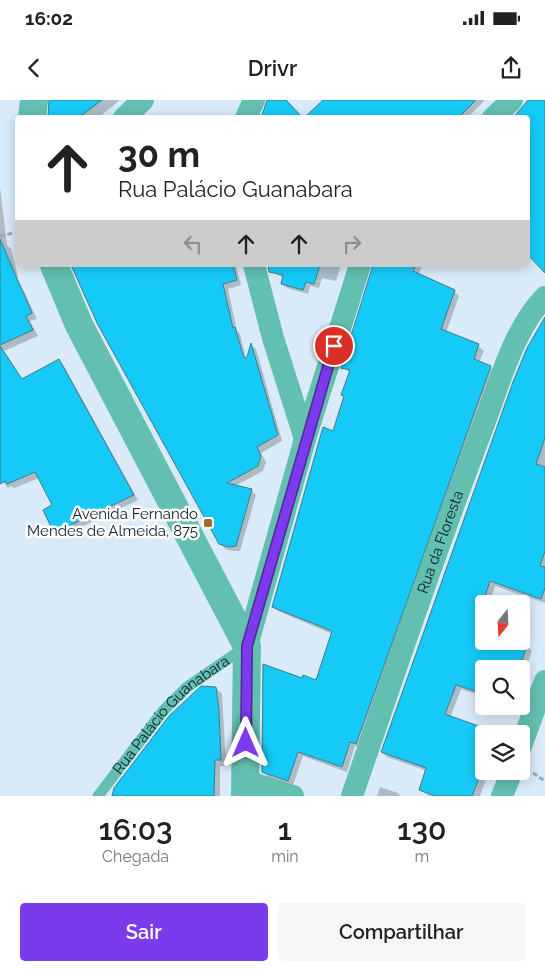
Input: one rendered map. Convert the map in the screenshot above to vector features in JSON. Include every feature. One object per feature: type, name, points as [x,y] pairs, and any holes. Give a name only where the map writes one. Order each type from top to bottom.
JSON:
[{"type":"street","points":[[32,115],[34,100]]},
{"type":"street","points":[[127,115],[143,100]]},
{"type":"street","points":[[247,115],[254,100]]},
{"type":"street","points":[[496,115],[512,100]]},
{"type":"street","points":[[55,267],[79,325],[247,646],[246,789],[293,796]]},
{"type":"street","points":[[255,267],[273,338],[305,440]]},
{"type":"street","name":"Rua Palácio Guanabara","points":[[247,646],[305,440],[359,267]]},
{"type":"street","name":"Rua da Floresta","points":[[352,796],[440,543],[504,371],[523,328],[545,297]]},
{"type":"street","points":[[529,725],[545,681]]},
{"type":"street","points":[[502,796],[508,780]]},
{"type":"lane","name":"Rua Palácio Guanabara","points":[[98,796],[163,711],[187,688],[247,646]]},
{"type":"path","points":[[0,236],[15,233]]},
{"type":"building","points":[[49,100],[102,100],[82,115],[48,115]]},
{"type":"building","points":[[267,100],[286,100],[300,115],[262,115]]},
{"type":"building","points":[[323,100],[476,100],[461,115],[307,115]]},
{"type":"building","points":[[528,100],[545,100],[545,273],[530,257],[530,115],[516,115]]},
{"type":"building","points":[[0,239],[32,313],[26,316],[33,330],[0,345]]},
{"type":"building","points":[[72,267],[234,267],[237,280],[223,284],[233,328],[235,327],[244,358],[247,357],[251,343],[278,435],[257,447],[261,456],[258,466],[227,483],[252,489],[236,546],[228,547],[219,544],[97,323]]},
{"type":"building","points":[[268,267],[319,267],[314,284],[306,282],[303,290],[281,284],[283,275],[269,272]]},
{"type":"building","points":[[372,267],[415,267],[413,271],[455,290],[441,329],[479,344],[474,359],[491,366],[356,744],[350,742],[342,767],[298,752],[288,781],[262,772],[263,664],[302,678],[303,675],[316,680],[332,631],[272,607],[323,427],[333,431],[344,396],[341,395],[350,370],[341,368]]},
{"type":"building","points":[[545,317],[545,438],[536,464],[545,467],[545,551],[540,566],[545,567],[545,588],[541,599],[490,581],[485,595],[475,595],[475,650],[525,650],[522,660],[475,660],[475,691],[456,685],[445,714],[476,725],[475,780],[478,780],[472,796],[436,796],[419,790],[426,768],[381,752],[513,382],[527,348]]},
{"type":"building","points":[[0,346],[22,379],[59,359],[134,495],[56,532],[51,527],[43,510],[52,505],[35,472],[7,484],[6,481],[0,484]]},
{"type":"building","points":[[201,686],[216,687],[219,710],[221,760],[215,760],[214,796],[112,796],[114,788],[169,716]]},
{"type":"place","name":"Avenida Fernando Mendes de Almeida, 875","points":[[208,523]]},
{"type":"route","points":[[246,743],[247,646],[305,440],[334,346]]}]
